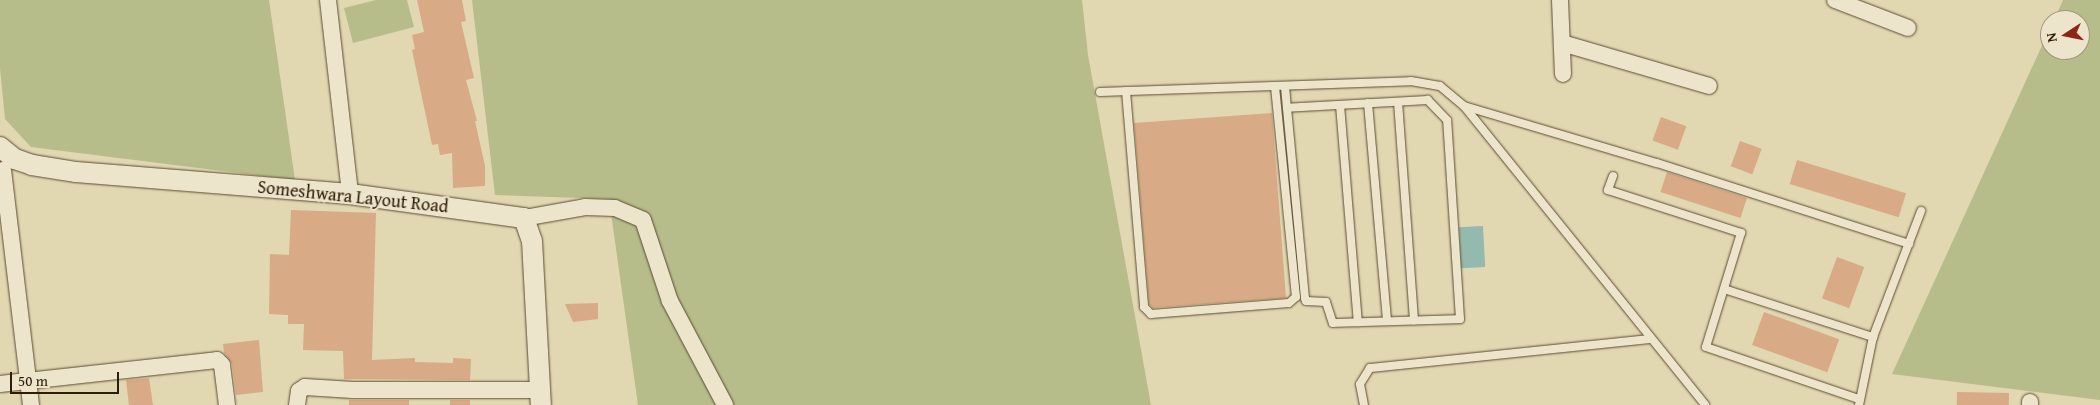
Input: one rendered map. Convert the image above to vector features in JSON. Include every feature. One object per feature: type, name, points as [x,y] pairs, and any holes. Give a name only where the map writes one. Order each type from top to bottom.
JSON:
[{"type":"street","points":[[328,0],[350,194]]},
{"type":"street","points":[[1560,0],[1563,74]]},
{"type":"street","points":[[1835,0],[1908,28]]},
{"type":"street","points":[[1562,43],[1709,86]]},
{"type":"street","name":"Someshwara Layout Road","points":[[0,147],[15,159],[32,165],[76,172],[350,194],[524,218]]},
{"type":"street","points":[[3,170],[8,286],[28,380],[31,405]]},
{"type":"street","points":[[298,405],[299,391],[304,387],[540,397],[532,241],[524,218],[585,207],[614,208],[643,220],[670,301],[725,405]]},
{"type":"street","points":[[0,384],[217,360],[222,365],[227,405]]},
{"type":"lane","points":[[1100,92],[1424,82],[1440,86],[1464,106],[1704,405]]},
{"type":"lane","points":[[1126,91],[1144,307],[1151,314],[1289,303],[1296,297],[1275,86]]},
{"type":"lane","points":[[1285,86],[1287,108],[1305,298],[1309,303],[1326,302],[1331,323],[1460,318],[1449,124],[1428,100],[1287,108]]},
{"type":"lane","points":[[1398,102],[1414,320]]},
{"type":"lane","points":[[1368,103],[1388,320]]},
{"type":"lane","points":[[1340,105],[1358,322]]},
{"type":"lane","points":[[1464,106],[1657,163],[1909,244]]},
{"type":"lane","points":[[0,147],[3,170]]},
{"type":"lane","points":[[1613,176],[1608,190],[1741,233],[1706,347],[1859,402],[1873,337],[1921,211]]},
{"type":"lane","points":[[1724,289],[1873,337]]},
{"type":"lane","points":[[1364,405],[1360,384],[1370,368],[1651,339]]},
{"type":"green space","points":[[0,0],[269,0],[295,180],[31,147],[5,119],[0,68]]},
{"type":"green space","points":[[376,0],[407,0],[414,27],[353,43],[344,8]]},
{"type":"green space","points":[[472,0],[1082,0],[1088,55],[1151,405],[638,405],[609,199],[495,195]]},
{"type":"green space","points":[[2063,0],[2100,0],[2100,400],[1892,374],[2040,50],[2040,60],[2090,60],[2090,10],[2058,10]]},
{"type":"water","points":[[1483,226],[1485,267],[1461,268],[1459,227]]},
{"type":"building","points":[[417,0],[462,0],[466,21],[461,22],[474,78],[466,80],[477,121],[475,121],[485,166],[485,186],[453,188],[452,153],[440,155],[438,144],[432,145],[412,50],[415,49],[412,35],[424,32]]},
{"type":"building","points":[[1272,113],[1286,298],[1153,308],[1149,304],[1134,123]]},
{"type":"building","points":[[1661,117],[1686,126],[1678,150],[1652,140]]},
{"type":"building","points":[[1740,141],[1762,149],[1752,174],[1731,166]]},
{"type":"building","points":[[1797,160],[1906,193],[1899,217],[1790,184]]},
{"type":"building","points":[[1667,172],[1747,198],[1740,218],[1661,192]]},
{"type":"building","points":[[291,210],[376,213],[372,360],[415,358],[415,362],[453,363],[453,358],[471,359],[470,380],[344,379],[343,351],[303,350],[304,324],[288,324],[288,315],[269,314],[270,254],[289,255]]},
{"type":"building","points":[[1837,257],[1864,267],[1849,308],[1822,298]]},
{"type":"building","points":[[598,303],[598,319],[573,322],[565,304]]},
{"type":"building","points":[[1764,312],[1839,339],[1827,372],[1752,345]]},
{"type":"building","points":[[259,340],[263,392],[236,395],[232,364],[224,353],[223,344]]},
{"type":"building","points":[[149,378],[153,405],[129,405],[126,380]]},
{"type":"building","points":[[1957,392],[2009,393],[2009,405],[1957,405]]},
{"type":"building","points":[[349,400],[409,400],[409,405],[349,405]]},
{"type":"building","points":[[450,400],[470,400],[470,405],[450,405]]}]
